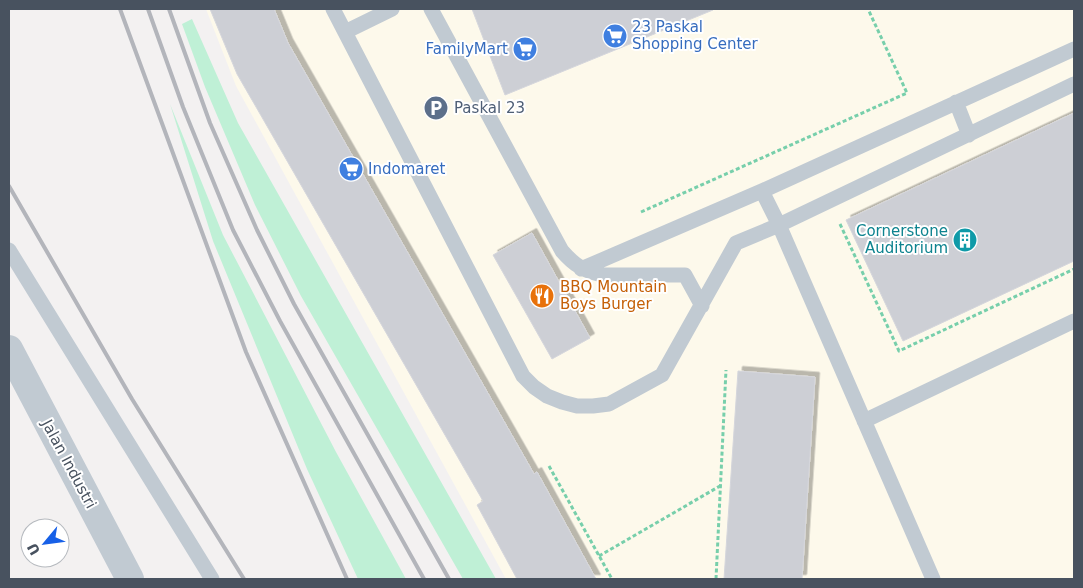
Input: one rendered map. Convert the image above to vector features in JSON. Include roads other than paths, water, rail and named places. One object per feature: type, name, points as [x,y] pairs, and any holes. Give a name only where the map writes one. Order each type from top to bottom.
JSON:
[{"type":"street","name":"Jalan Industri","points":[[9,349],[130,579]]},
{"type":"lane","points":[[333,9],[523,376],[547,396],[577,406],[609,404],[662,375],[736,243],[779,225],[1074,84]]},
{"type":"lane","points":[[345,32],[392,9]]},
{"type":"lane","points":[[431,9],[562,251],[571,261],[581,269],[603,275],[684,275],[702,306]]},
{"type":"lane","points":[[581,269],[762,191],[1074,49]]},
{"type":"lane","points":[[956,102],[969,135]]},
{"type":"lane","points":[[762,191],[779,225],[933,579]]},
{"type":"lane","points":[[9,250],[212,579]]},
{"type":"lane","points":[[864,421],[1074,321]]},
{"type":"railway","points":[[120,9],[246,352],[347,579]]},
{"type":"railway","points":[[148,9],[183,107],[233,230],[280,321],[424,579]]},
{"type":"railway","points":[[169,9],[210,123],[257,230],[294,304],[449,579]]},
{"type":"railway","points":[[9,186],[132,399],[244,579]]},
{"type":"place","name":"23 Paskal Shopping Center","points":[[615,36]]},
{"type":"place","name":"FamilyMart","points":[[525,49]]},
{"type":"place","name":"Paskal 23","points":[[436,108]]},
{"type":"place","name":"Indomaret","points":[[351,169]]},
{"type":"place","name":"Cornerstone Auditorium","points":[[965,240]]},
{"type":"place","name":"BBQ Mountain Boys Burger","points":[[542,296]]}]
